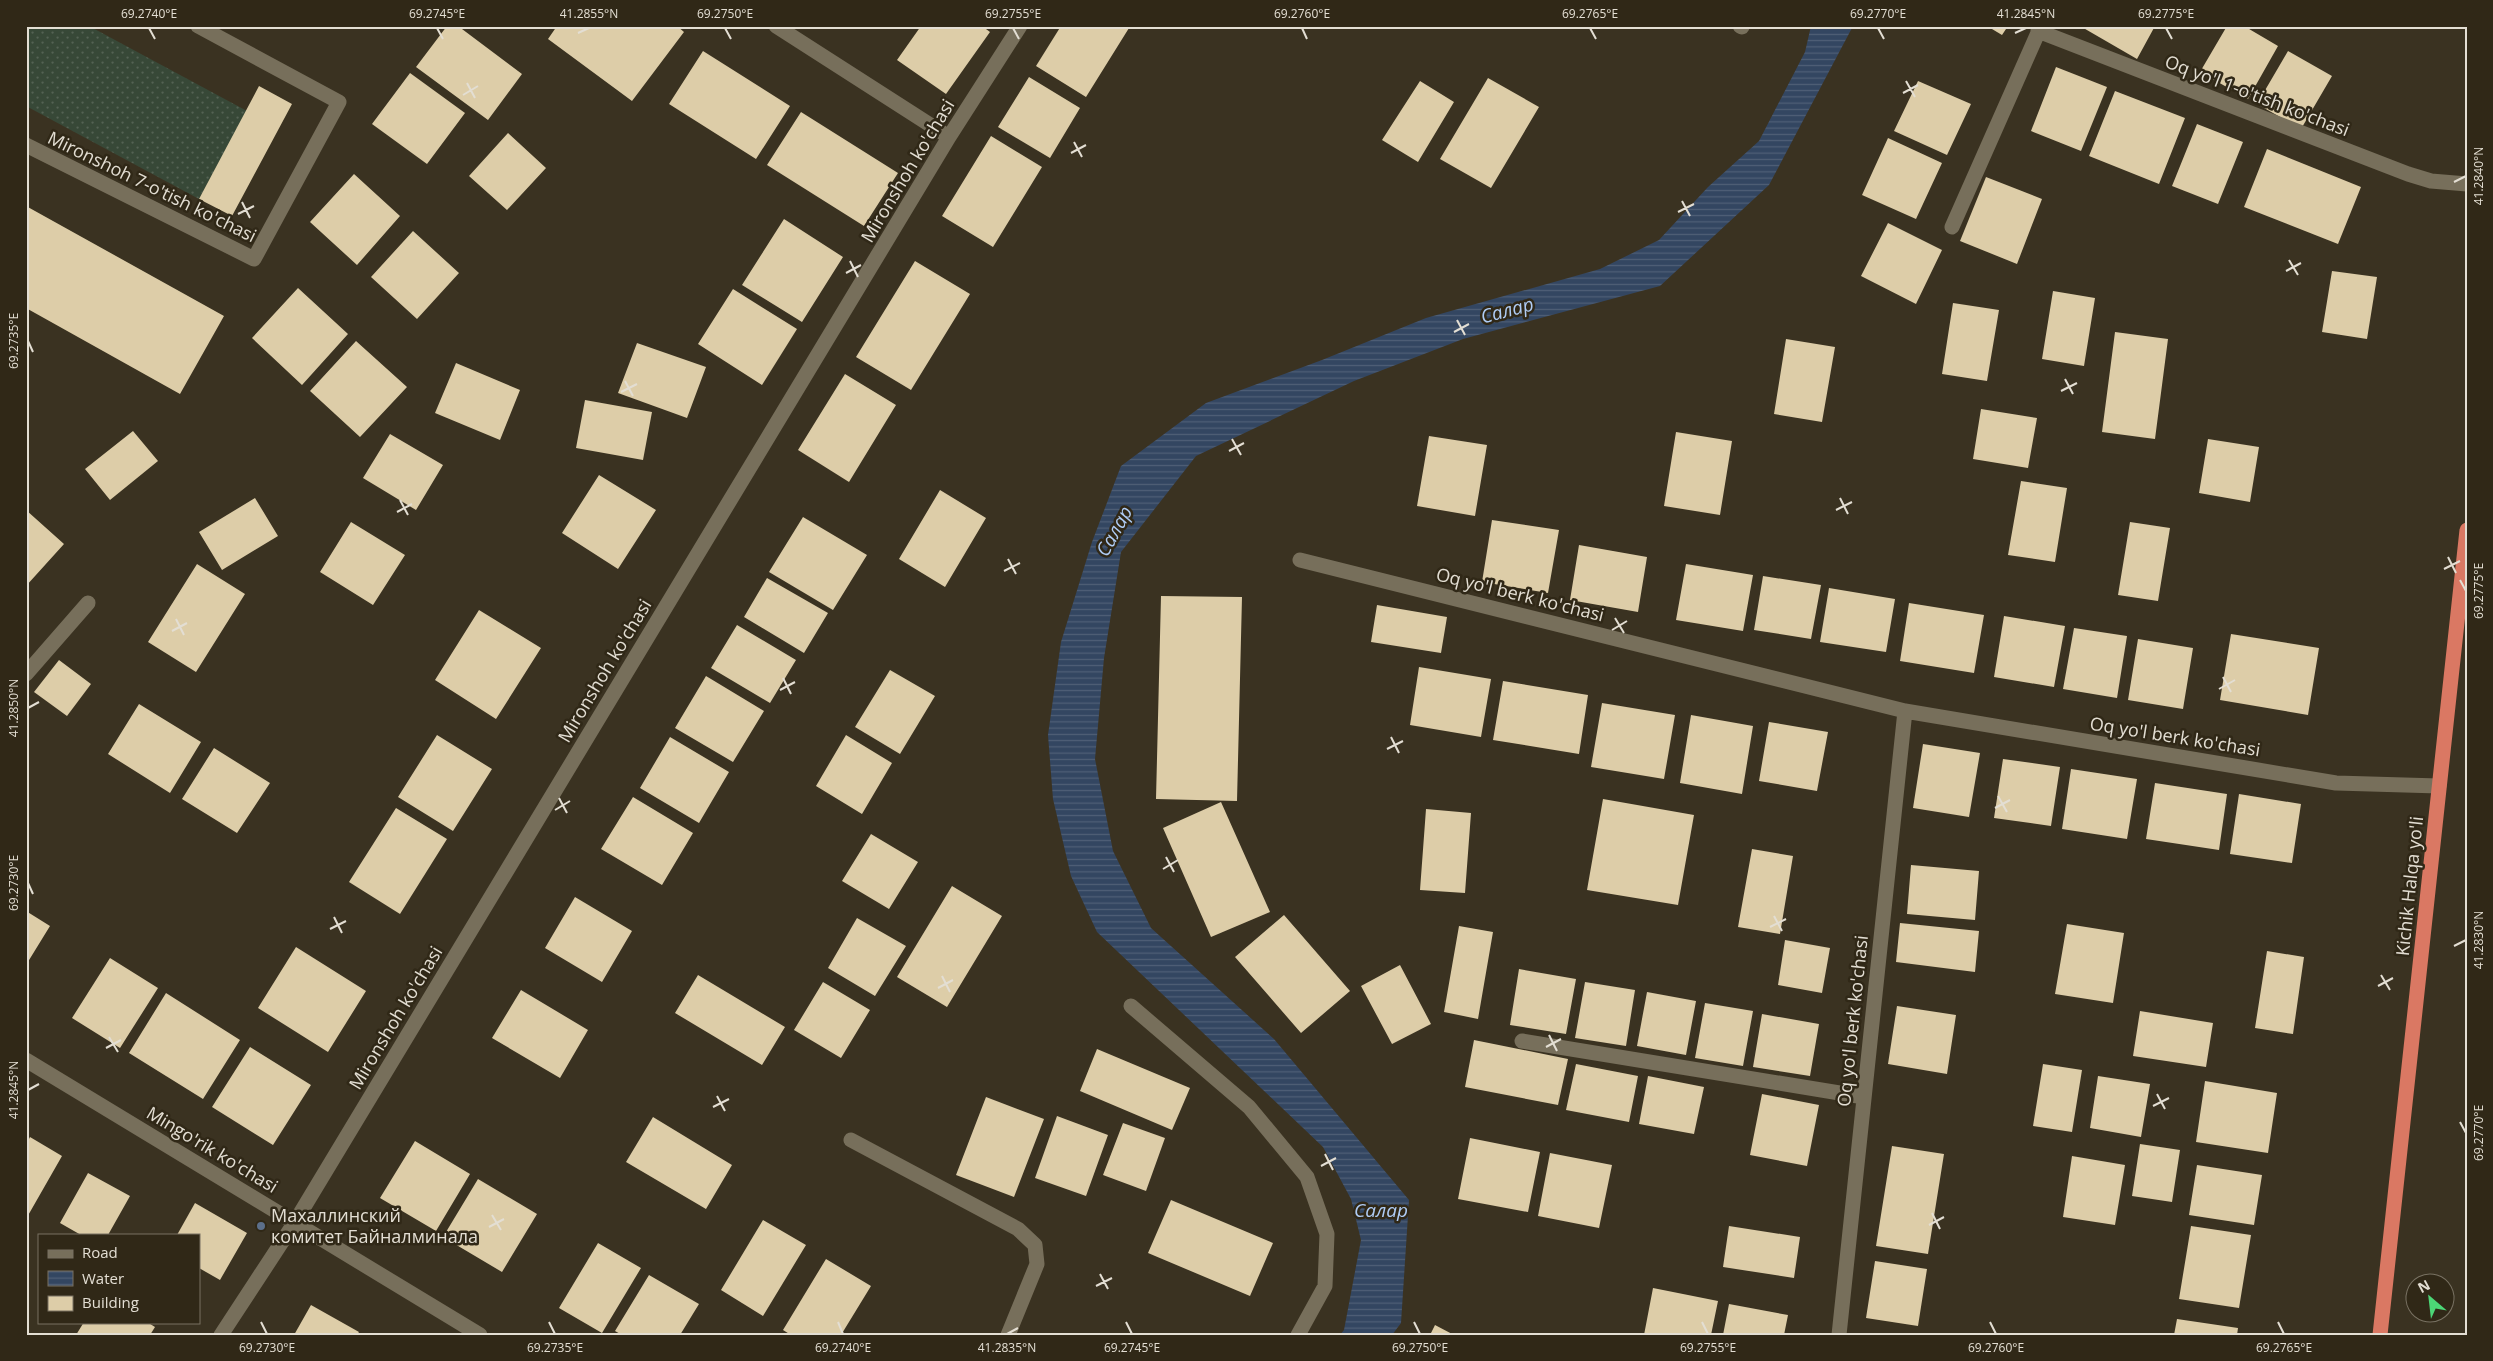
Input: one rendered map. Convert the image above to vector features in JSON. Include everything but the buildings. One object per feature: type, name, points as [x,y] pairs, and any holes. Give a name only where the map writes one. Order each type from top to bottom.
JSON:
[{"type":"highway","name":"Kichik Halqa yo'li","points":[[2380,1335],[2467,530]]},
{"type":"street","name":"Mironshoh 7-o'tish ko'chasi","points":[[26,145],[254,259],[339,102],[198,26]]},
{"type":"street","points":[[776,26],[950,137]]},
{"type":"street","name":"Mironshoh ko'chasi","points":[[221,1335],[294,1222],[950,137],[1020,26]]},
{"type":"street","name":"Oq yo'l 1-o'tish ko'chasi","points":[[1952,227],[2039,29],[2408,174],[2431,180],[2467,184]]},
{"type":"street","name":"Oq yo'l berk ko'chasi","points":[[1300,560],[1905,711],[2336,782],[2439,786]]},
{"type":"street","points":[[26,674],[88,603]]},
{"type":"street","name":"Oq yo'l berk ko'chasi","points":[[1839,1335],[1905,711]]},
{"type":"street","points":[[1131,1006],[1249,1107],[1308,1176],[1327,1234],[1325,1286],[1298,1335]]},
{"type":"street","points":[[1522,1040],[1864,1097]]},
{"type":"street","name":"Mingo'rik ko'chasi","points":[[26,1060],[480,1335]]},
{"type":"street","points":[[851,1140],[1018,1229],[1035,1245],[1037,1264],[1008,1335]]},
{"type":"green space","points":[[26,26],[89,26],[247,111],[199,199],[26,106]]},
{"type":"water","name":"Салар","points":[[1811,26],[1853,26],[1769,185],[1660,286],[1463,339],[1354,381],[1196,456],[1121,552],[1104,658],[1095,759],[1113,851],[1151,928],[1274,1039],[1409,1200],[1401,1323],[1392,1335],[1340,1335],[1344,1330],[1361,1240],[1351,1199],[1323,1147],[1097,932],[1071,876],[1053,799],[1048,735],[1061,642],[1092,542],[1121,466],[1206,403],[1322,360],[1426,318],[1600,269],[1659,240],[1708,187],[1759,141],[1805,52]]},
{"type":"place","name":"Махаллинский комитет Байналминала","points":[[261,1226]]}]
